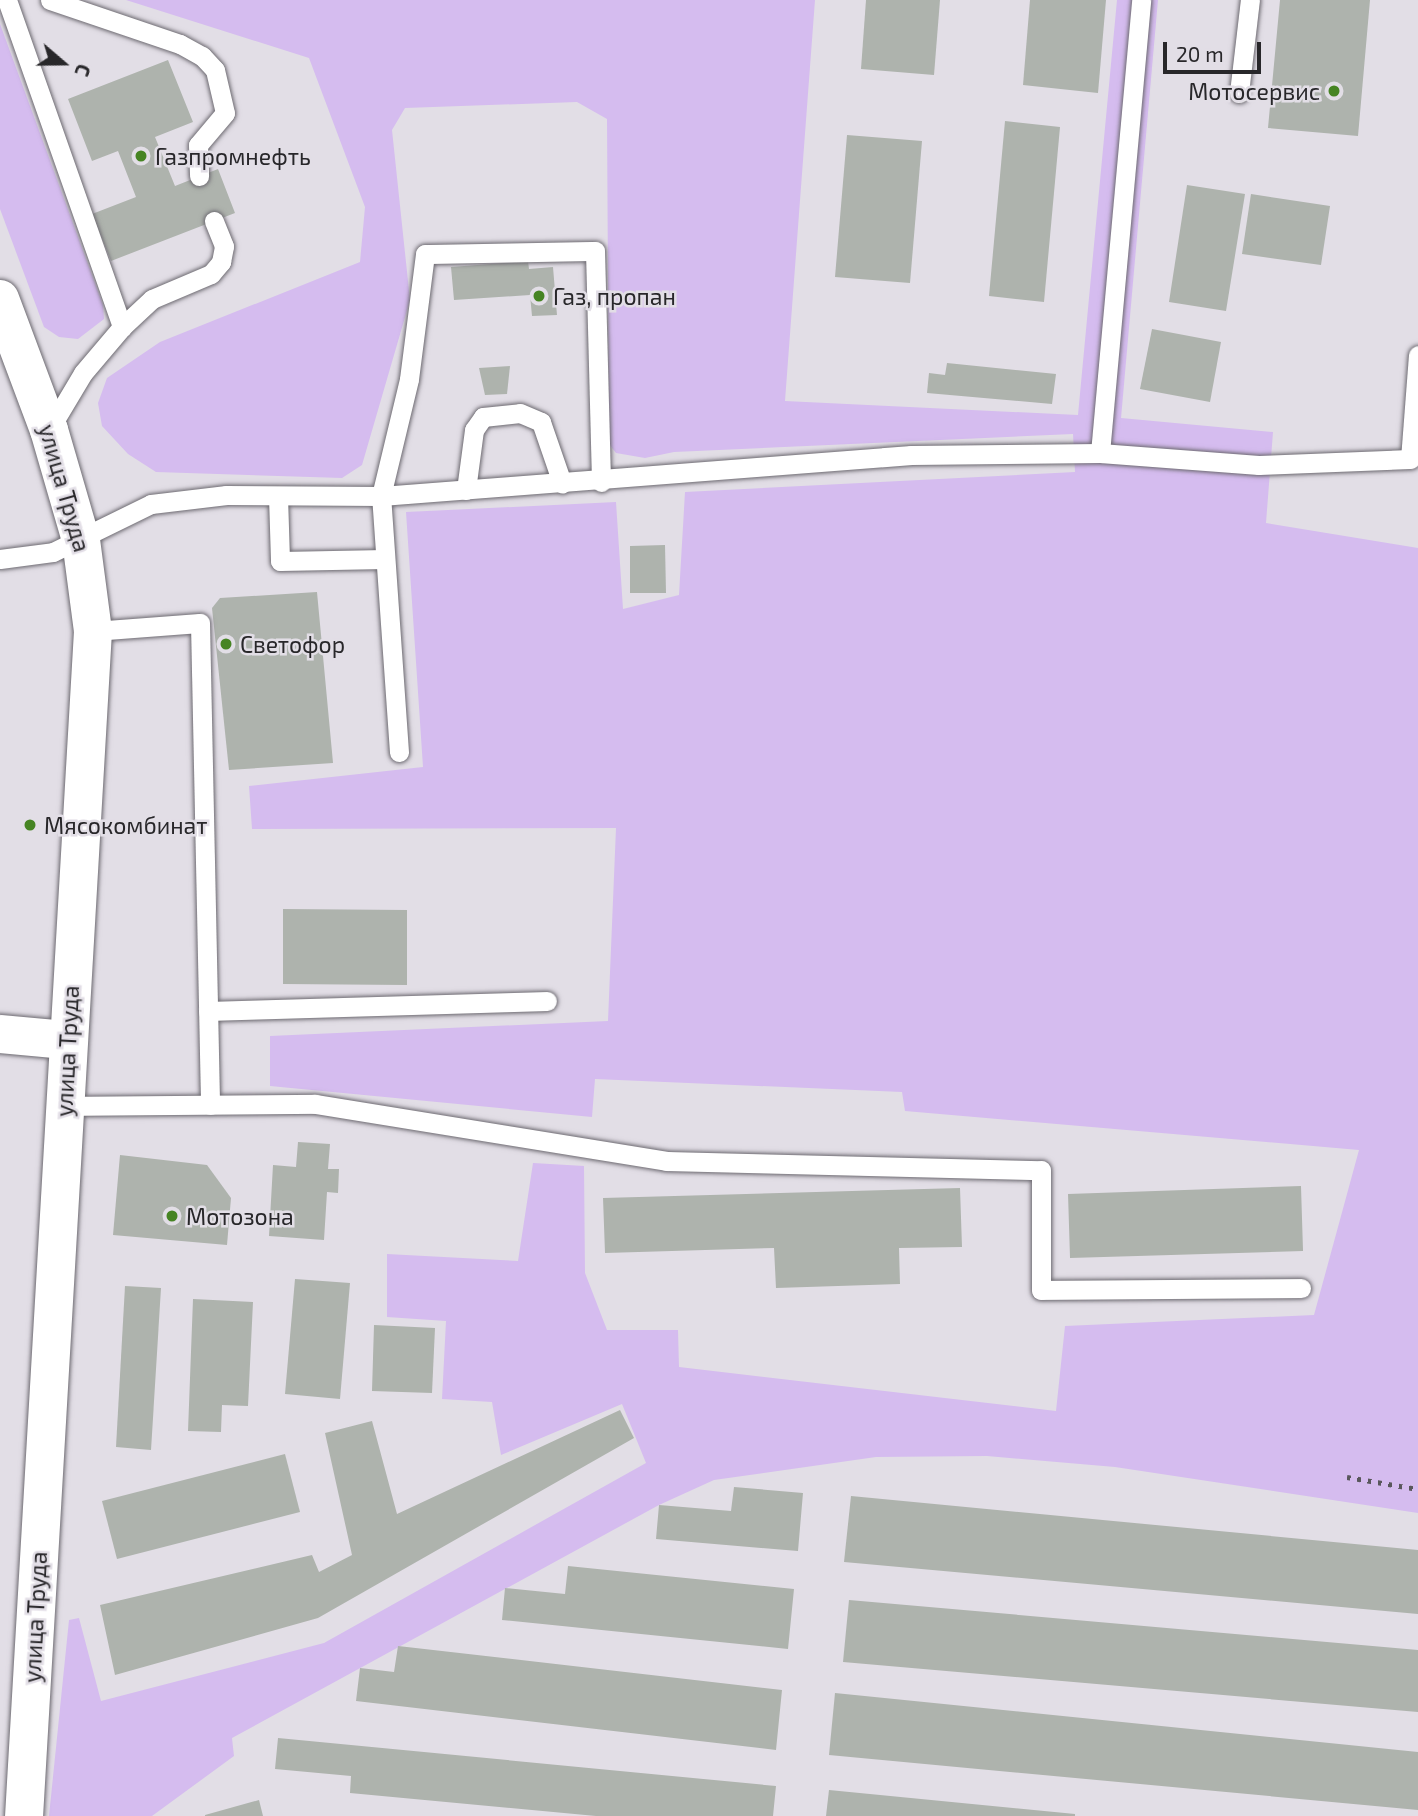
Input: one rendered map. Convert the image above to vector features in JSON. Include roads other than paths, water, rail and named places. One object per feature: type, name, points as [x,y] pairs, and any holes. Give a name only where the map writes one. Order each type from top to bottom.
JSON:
[{"type":"street","name":"улица Труда","points":[[0,299],[49,430],[81,540],[93,631],[93,696],[66,1040],[24,1816]]},
{"type":"street","points":[[0,1034],[66,1040]]},
{"type":"lane","points":[[7,0],[122,327]]},
{"type":"lane","points":[[50,0],[180,44],[215,70],[225,113],[198,145],[199,176]]},
{"type":"lane","points":[[1100,453],[1141,0]]},
{"type":"lane","points":[[1239,93],[1250,0]]},
{"type":"lane","points":[[49,430],[83,373],[122,327],[152,299],[211,274],[221,262],[224,246],[214,221]]},
{"type":"lane","points":[[399,752],[381,496],[409,379],[425,254],[596,251],[601,482]]},
{"type":"lane","points":[[0,559],[27,559],[81,540],[151,504],[226,495],[381,496],[601,482],[911,455],[1100,453],[1259,465],[1410,459],[1418,355]]},
{"type":"lane","points":[[466,490],[474,430],[483,417],[520,413],[541,422],[562,483]]},
{"type":"lane","points":[[278,496],[281,561],[385,559]]},
{"type":"lane","points":[[93,631],[200,623],[210,1105]]},
{"type":"lane","points":[[208,1011],[547,1001]]},
{"type":"lane","points":[[63,1106],[315,1104],[666,1161],[1041,1170],[1041,1290],[1301,1288]]},
{"type":"railway","points":[[1347,1477],[1418,1489]]},
{"type":"place","name":"Мотосервис","points":[[1334,91]]},
{"type":"place","name":"Газпромнефть","points":[[141,156]]},
{"type":"place","name":"Газ, пропан","points":[[539,296]]},
{"type":"place","name":"Светофор","points":[[226,644]]},
{"type":"place","name":"Мясокомбинат","points":[[30,825]]},
{"type":"place","name":"Мотозона","points":[[172,1216]]}]
